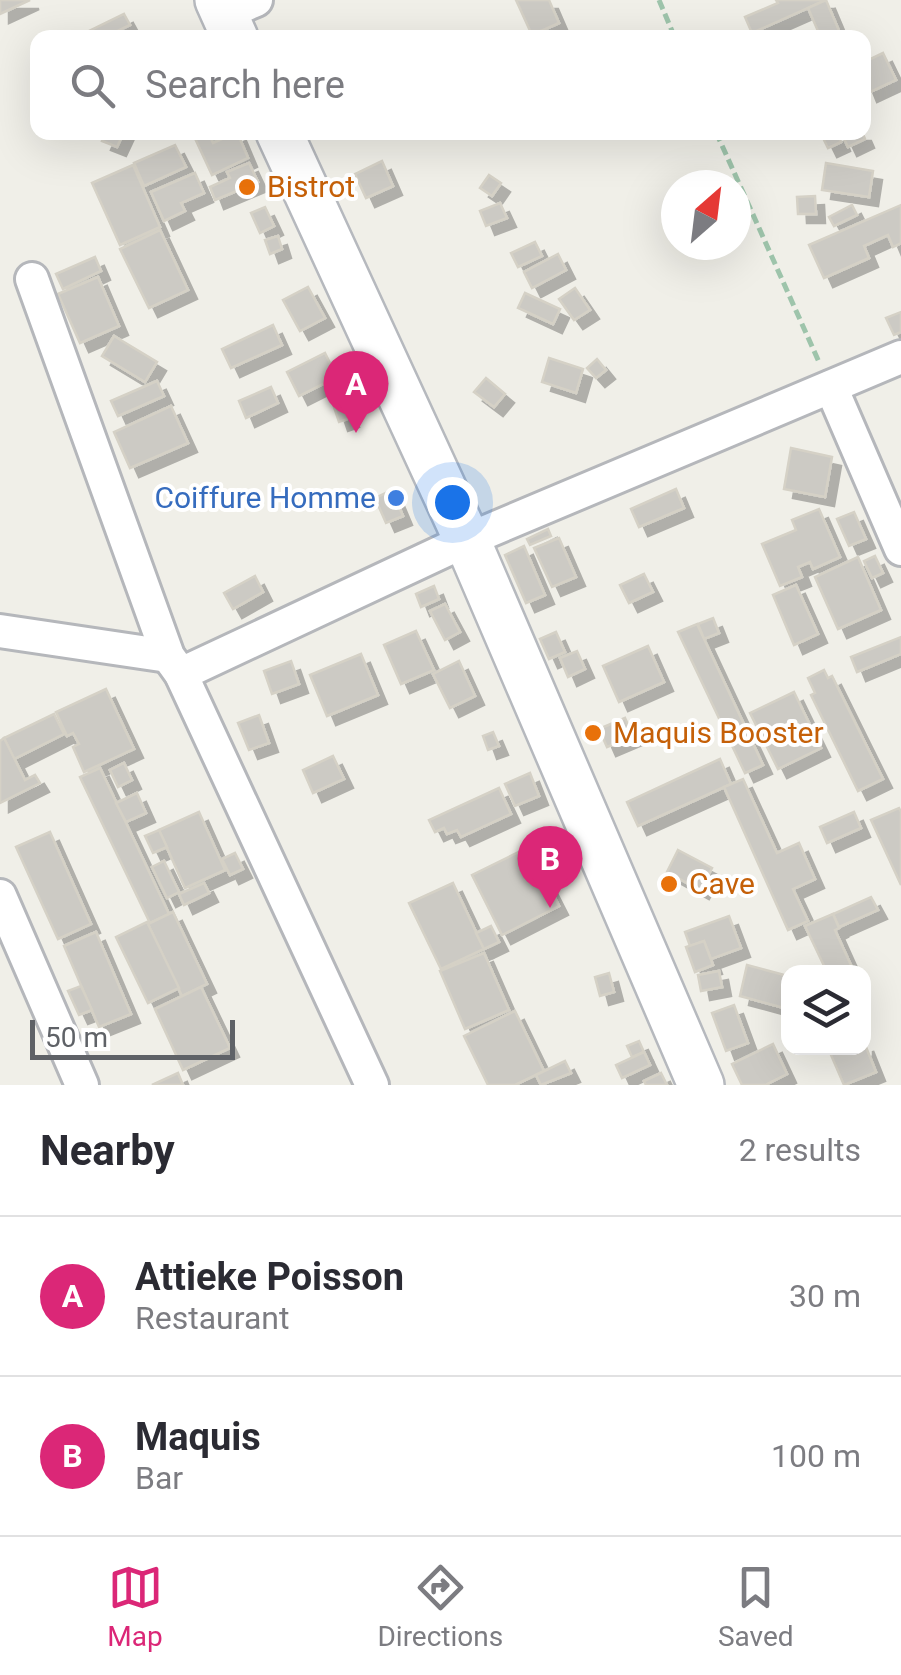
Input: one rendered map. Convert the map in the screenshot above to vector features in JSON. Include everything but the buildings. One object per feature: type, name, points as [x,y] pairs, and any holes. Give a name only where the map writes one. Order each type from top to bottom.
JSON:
[{"type":"street","points":[[283,140],[467,540],[701,1085]]},
{"type":"street","points":[[32,279],[175,665],[372,1085]]},
{"type":"street","points":[[0,631],[175,665],[901,358]]},
{"type":"street","points":[[830,387],[901,549]]},
{"type":"street","points":[[0,896],[82,1085]]},
{"type":"path","points":[[660,0],[673,30]]},
{"type":"path","points":[[720,140],[830,387]]},
{"type":"place","name":"Bistrot","points":[[247,187]]},
{"type":"place","name":"Attieke Poisson","points":[[356,433]]},
{"type":"place","name":"Coiffure Homme","points":[[396,498]]},
{"type":"place","name":"Maquis Booster","points":[[593,733]]},
{"type":"place","name":"Cave","points":[[669,884]]},
{"type":"place","name":"Maquis","points":[[550,908]]}]
